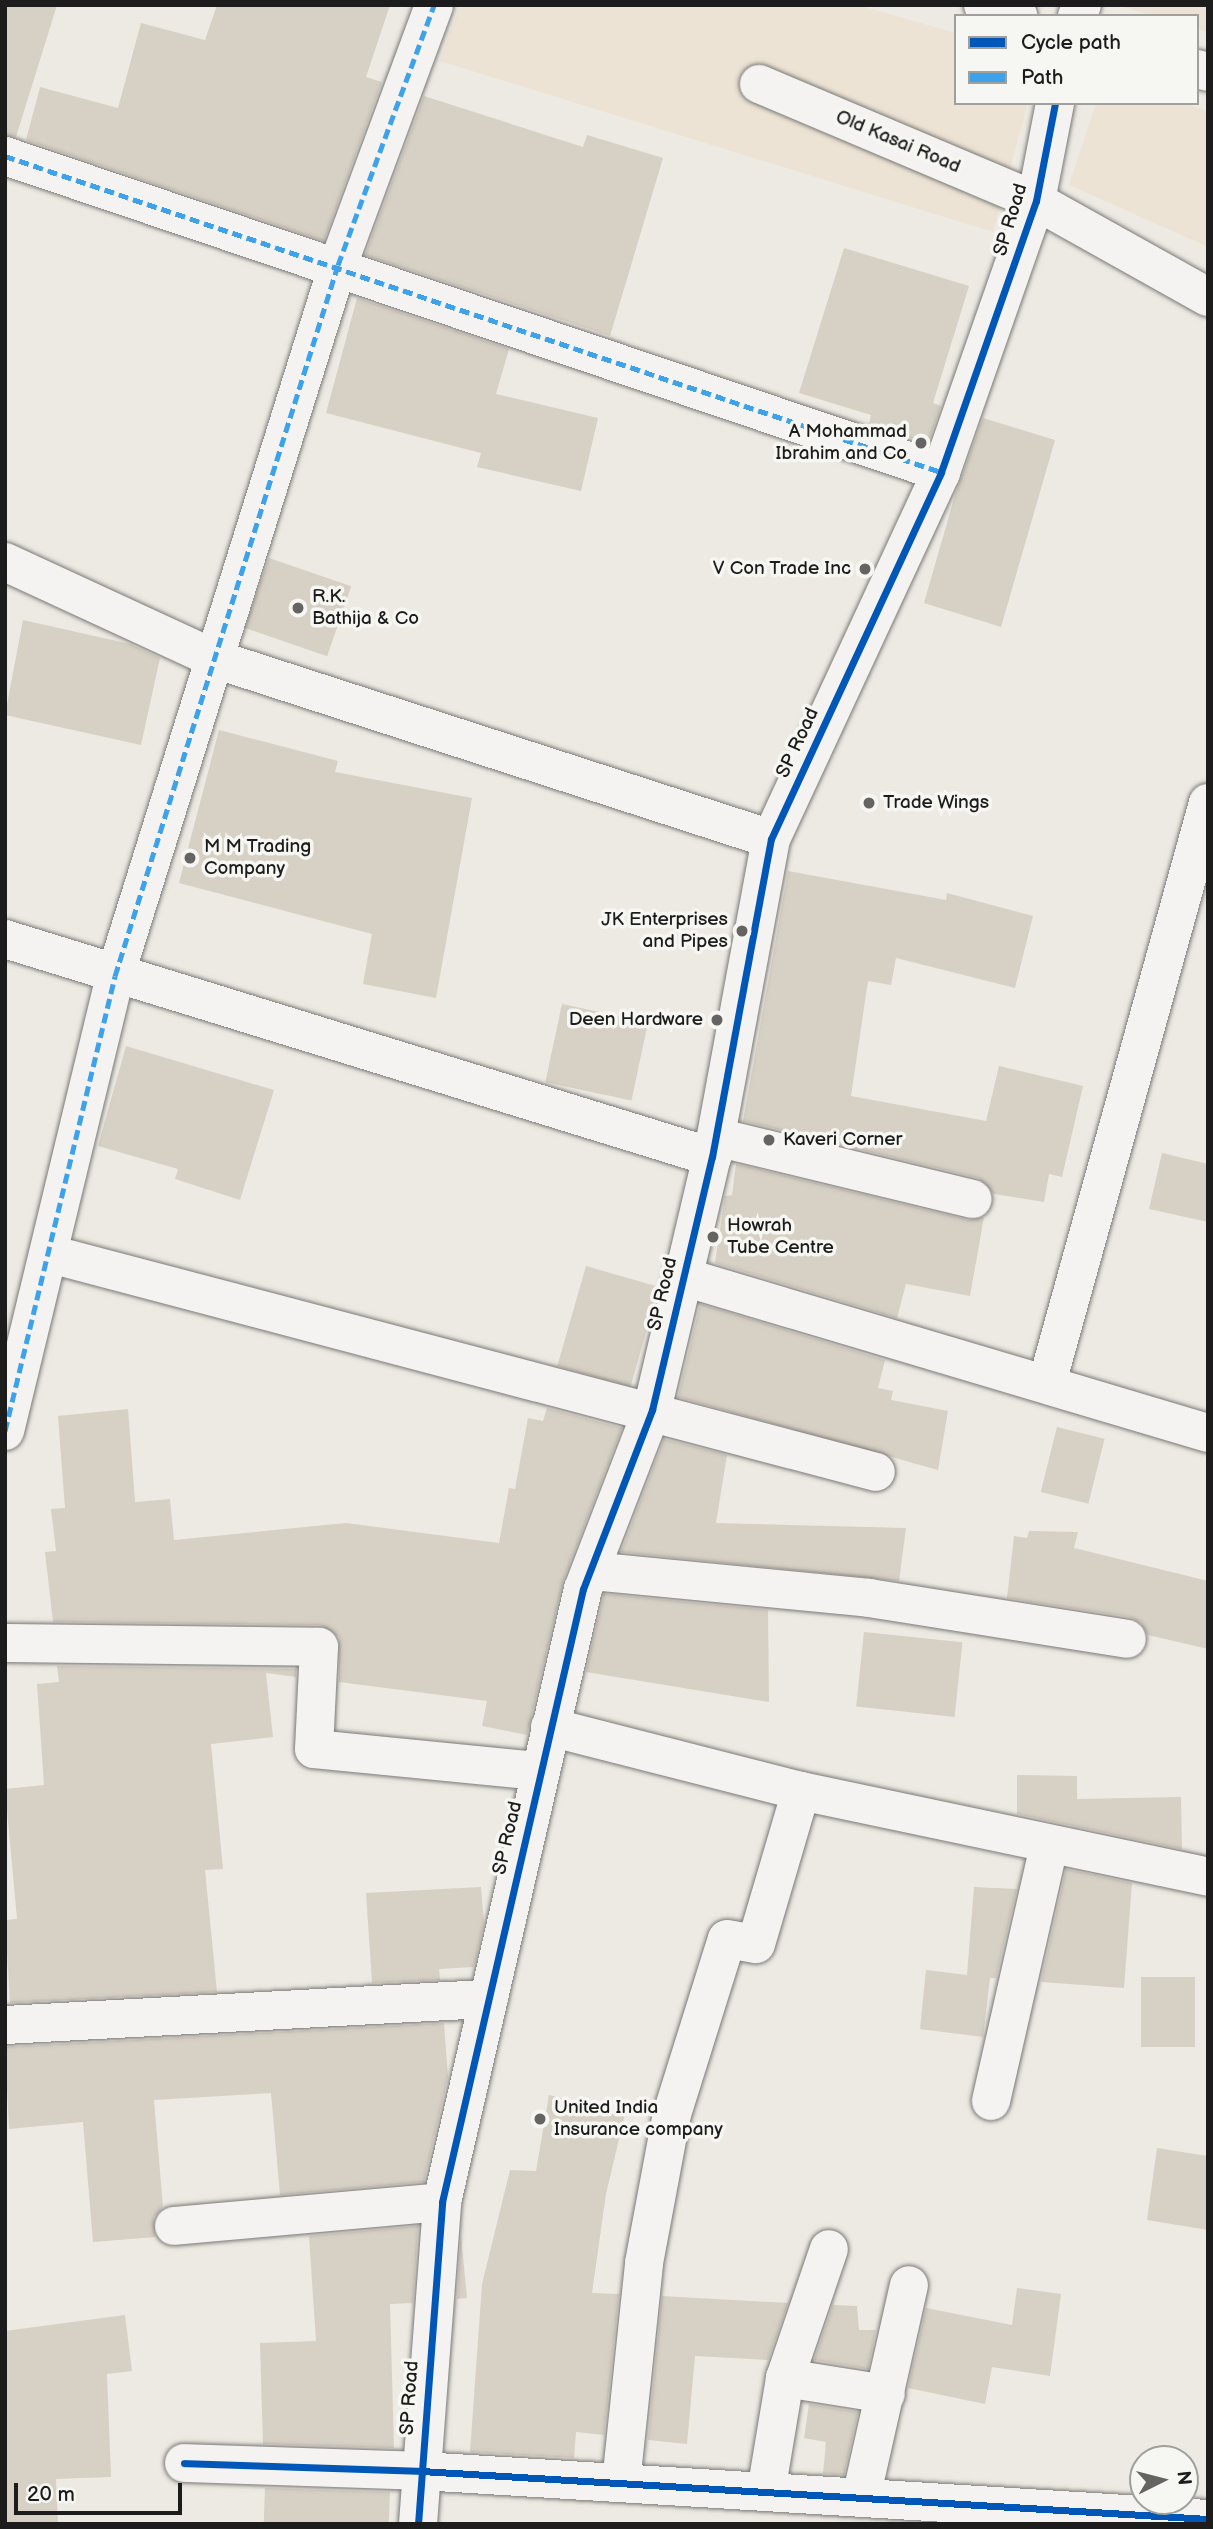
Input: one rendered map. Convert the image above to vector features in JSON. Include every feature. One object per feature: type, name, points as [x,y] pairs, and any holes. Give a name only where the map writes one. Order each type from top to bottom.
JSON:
[{"type":"street","points":[[5,1431],[51,1254],[115,976],[338,265],[434,5]]},
{"type":"street","points":[[983,5],[1012,14]]},
{"type":"street","name":"Old Kasai Road","points":[[759,84],[1036,201],[1208,297]]},
{"type":"street","name":"SP Road","points":[[418,2524],[442,2202],[550,1727],[591,1571],[652,1410],[714,1147],[771,839],[941,472],[1036,201],[1055,105]]},
{"type":"street","points":[[5,156],[338,265],[941,472]]},
{"type":"street","points":[[5,562],[215,659],[771,839]]},
{"type":"street","points":[[1047,1383],[1208,803]]},
{"type":"street","points":[[5,939],[115,976],[714,1147],[973,1199]]},
{"type":"street","points":[[51,1254],[652,1410],[876,1472]]},
{"type":"street","points":[[684,1277],[1047,1383],[1205,1421]]},
{"type":"street","points":[[591,1571],[869,1598],[1127,1639]]},
{"type":"street","points":[[5,1643],[319,1647],[314,1749],[540,1771]]},
{"type":"street","points":[[550,1727],[801,1791],[1049,1846],[1208,1877]]},
{"type":"street","points":[[621,2483],[644,2263],[672,2114],[727,1939],[756,1944],[801,1791]]},
{"type":"street","points":[[991,2101],[1049,1846]]},
{"type":"street","points":[[5,2025],[488,1999]]},
{"type":"street","points":[[174,2226],[442,2202]]},
{"type":"street","points":[[766,2492],[785,2378],[829,2249]]},
{"type":"street","points":[[861,2498],[909,2285]]},
{"type":"street","points":[[785,2378],[886,2394]]},
{"type":"street","points":[[184,2463],[421,2471],[1208,2519]]},
{"type":"shaded area","points":[[460,5],[858,5],[954,32],[954,105],[1027,105],[993,232],[440,61]]},
{"type":"shaded area","points":[[1208,5],[1208,32],[1199,30],[1199,14],[1147,14],[1124,7]]},
{"type":"shaded area","points":[[1095,105],[1190,105],[1208,111],[1208,247],[1069,185]]},
{"type":"building","points":[[5,5],[57,5],[16,137],[5,135]]},
{"type":"building","points":[[217,5],[390,5],[366,77],[382,82],[324,241],[26,140],[40,87],[118,108],[141,23],[205,40]]},
{"type":"building","points":[[424,96],[583,147],[587,135],[663,158],[610,336],[365,255]]},
{"type":"building","points":[[844,248],[969,286],[933,403],[941,406],[928,444],[869,424],[871,415],[799,393]]},
{"type":"building","points":[[357,298],[509,349],[496,394],[598,418],[581,491],[477,467],[481,453],[326,413]]},
{"type":"building","points":[[983,418],[1055,440],[1001,627],[924,603],[955,495]]},
{"type":"building","name":"R.K. Bathija & Co","points":[[269,558],[351,586],[327,656],[245,628]]},
{"type":"building","points":[[23,620],[130,644],[160,658],[141,745],[5,715]]},
{"type":"building","points":[[219,730],[338,761],[335,772],[472,798],[436,998],[363,984],[372,934],[179,883]]},
{"type":"building","points":[[788,871],[946,900],[947,893],[1033,916],[1015,988],[896,958],[891,985],[868,981],[851,1096],[986,1121],[999,1066],[1083,1086],[1062,1177],[1049,1174],[1044,1202],[994,1194],[978,1178],[743,1121]]},
{"type":"building","points":[[562,1004],[648,1022],[631,1101],[545,1082]]},
{"type":"building","points":[[126,1046],[274,1090],[240,1200],[175,1179],[178,1169],[98,1146]]},
{"type":"building","points":[[1162,1153],[1208,1164],[1208,1222],[1149,1209]]},
{"type":"building","points":[[736,1164],[968,1220],[984,1217],[970,1296],[906,1284],[897,1318],[715,1263],[725,1196],[732,1195]]},
{"type":"building","points":[[586,1266],[659,1287],[630,1387],[557,1366]]},
{"type":"building","points":[[700,1304],[885,1360],[878,1388],[893,1391],[891,1400],[948,1411],[938,1470],[678,1397]]},
{"type":"building","points":[[547,1408],[622,1428],[563,1581],[527,1735],[482,1726],[487,1701],[339,1682],[339,1637],[320,1625],[53,1622],[45,1552],[56,1551],[51,1509],[65,1508],[58,1416],[128,1409],[135,1502],[170,1499],[174,1540],[346,1523],[499,1543],[509,1488],[515,1489],[528,1418],[543,1421]]},
{"type":"building","points":[[1057,1427],[1105,1439],[1088,1504],[1041,1492]]},
{"type":"building","points":[[664,1439],[727,1455],[716,1523],[906,1528],[899,1581],[621,1552]]},
{"type":"building","points":[[1029,1531],[1078,1532],[1074,1548],[1208,1581],[1208,1649],[1148,1635],[1141,1623],[1130,1617],[1007,1598],[1014,1536],[1027,1538]]},
{"type":"building","points":[[604,1594],[768,1610],[769,1702],[586,1672]]},
{"type":"building","points":[[864,1632],[962,1642],[955,1717],[856,1707]]},
{"type":"building","points":[[57,1666],[296,1669],[296,1677],[266,1673],[273,1737],[211,1744],[223,1869],[205,1870],[217,1992],[10,2003],[5,1920],[17,1919],[5,1789],[44,1785],[37,1684],[59,1682]]},
{"type":"building","points":[[1017,1775],[1077,1776],[1077,1799],[1181,1797],[1182,1849],[1017,1814]]},
{"type":"building","points":[[1066,1869],[1132,1883],[1124,1988],[1041,1982]]},
{"type":"building","points":[[481,1887],[484,1923],[474,1967],[439,1969],[440,1980],[372,1983],[366,1893]]},
{"type":"building","points":[[974,1887],[1017,1889],[996,1978],[990,1978],[983,2037],[920,2029],[926,1970],[967,1975]]},
{"type":"building","points":[[1141,1977],[1195,1977],[1195,2047],[1141,2047]]},
{"type":"building","points":[[444,2023],[448,2077],[424,2182],[280,2195],[271,2093],[154,2100],[163,2207],[154,2217],[155,2237],[93,2242],[83,2122],[9,2129],[5,2047]]},
{"type":"building","points":[[549,2095],[625,2114],[606,2194],[592,2293],[619,2294],[604,2435],[576,2432],[574,2458],[470,2452],[482,2284],[510,2170],[536,2171]]},
{"type":"building","points":[[1157,2148],[1208,2156],[1208,2230],[1147,2220]]},
{"type":"building","points":[[418,2226],[413,2303],[390,2304],[394,2448],[263,2444],[260,2343],[316,2341],[309,2236]]},
{"type":"building","points":[[461,2236],[467,2298],[457,2299]]},
{"type":"building","points":[[1017,2288],[1061,2294],[1050,2376],[992,2367],[985,2404],[908,2388],[926,2308],[1012,2325]]},
{"type":"building","points":[[662,2296],[788,2303],[768,2360],[695,2356],[687,2444],[648,2440]]},
{"type":"building","points":[[833,2305],[857,2306],[859,2330],[876,2330],[868,2369],[814,2360]]},
{"type":"building","points":[[125,2315],[132,2371],[107,2374],[111,2477],[56,2479],[58,2524],[5,2524],[5,2331]]},
{"type":"building","points":[[809,2404],[858,2412],[844,2475],[823,2474],[826,2442],[804,2438]]},
{"type":"building","points":[[265,2488],[390,2492],[389,2524],[264,2524]]},
{"type":"marked path","points":[[5,1431],[115,976],[338,265],[434,5]]},
{"type":"marked path","points":[[5,156],[941,472]]},
{"type":"cycle path","points":[[418,2524],[442,2202],[583,1589],[652,1410],[712,1157],[771,839],[941,472],[1036,201],[1055,105]]},
{"type":"cycle path","points":[[184,2463],[421,2471],[1208,2519]]},
{"type":"place","name":"A Mohammad Ibrahim and Co","points":[[921,443]]},
{"type":"place","name":"V Con Trade Inc","points":[[865,569]]},
{"type":"place","name":"R.K. Bathija & Co","points":[[298,608]]},
{"type":"place","name":"Trade Wings","points":[[869,803]]},
{"type":"place","name":"M M Trading Company","points":[[190,858]]},
{"type":"place","name":"JK Enterprises and Pipes","points":[[742,931]]},
{"type":"place","name":"Deen Hardware","points":[[717,1020]]},
{"type":"place","name":"Kaveri Corner","points":[[769,1140]]},
{"type":"place","name":"Howrah Tube Centre","points":[[713,1237]]},
{"type":"place","name":"United India Insurance company","points":[[540,2119]]}]
